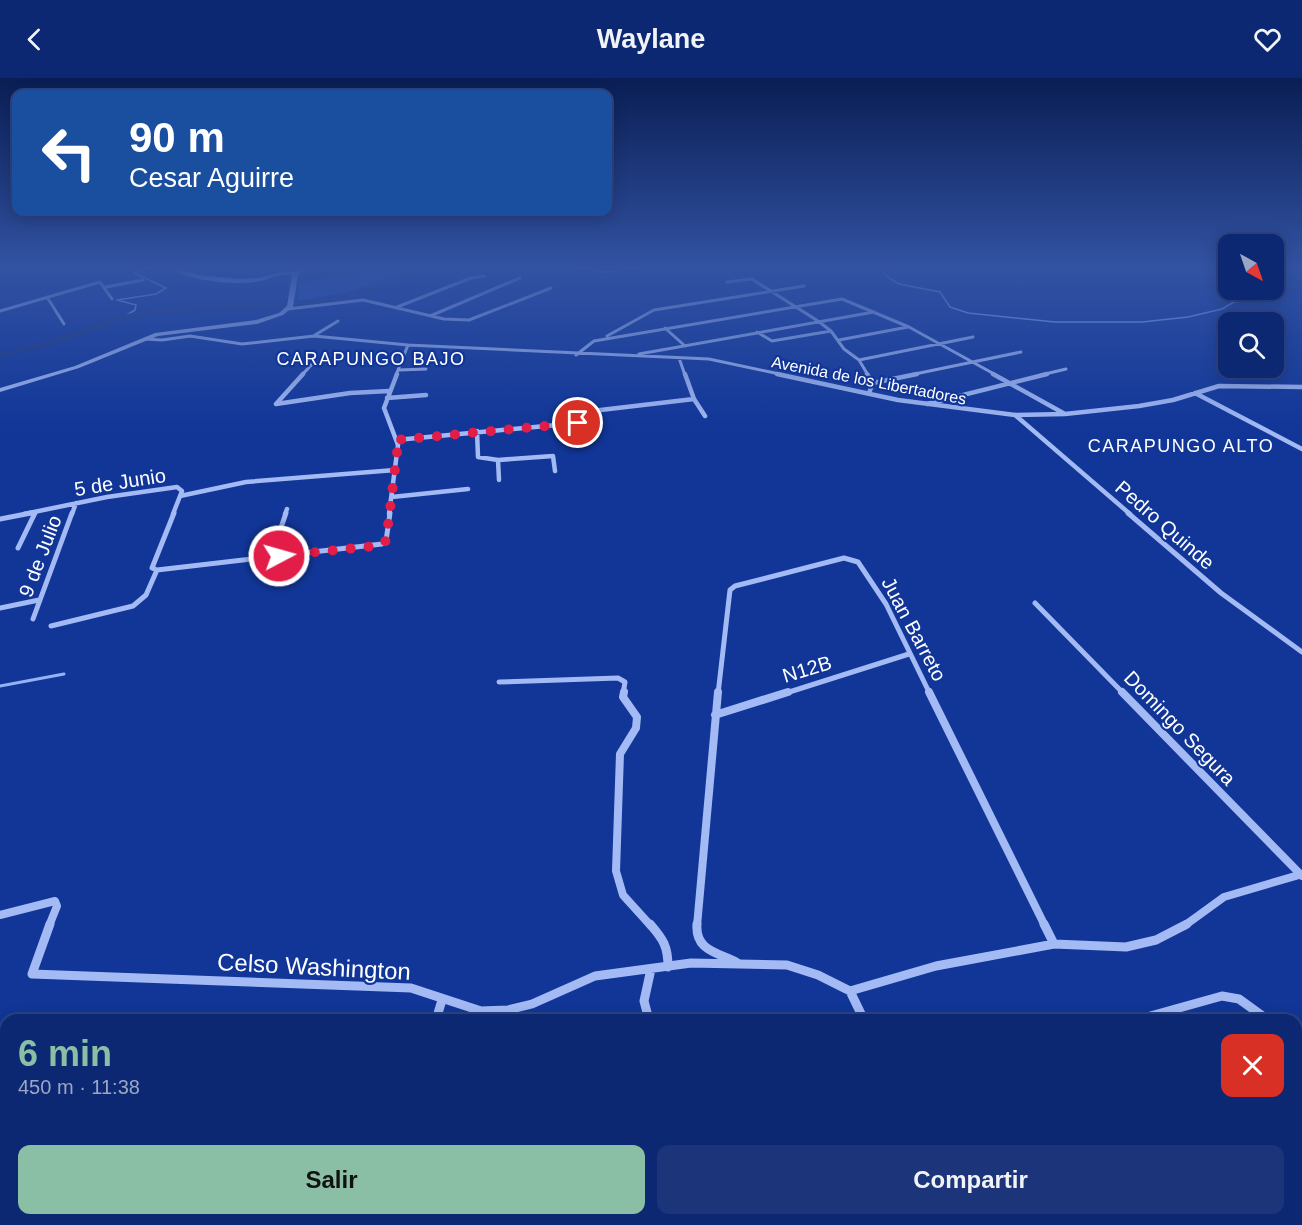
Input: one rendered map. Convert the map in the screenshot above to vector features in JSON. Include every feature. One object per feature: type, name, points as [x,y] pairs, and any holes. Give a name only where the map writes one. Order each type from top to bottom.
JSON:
[{"type":"street","points":[[62,321],[64,324]]},
{"type":"street","points":[[0,390],[77,367],[170,330],[222,327],[264,321]]},
{"type":"street","points":[[314,336],[338,321]]},
{"type":"street","points":[[576,355],[594,341],[637,321]]},
{"type":"street","points":[[594,341],[709,321]]},
{"type":"street","points":[[627,357],[818,321],[859,360],[873,383]]},
{"type":"street","points":[[895,321],[1065,414]]},
{"type":"street","points":[[839,340],[909,327]]},
{"type":"street","points":[[665,328],[685,345]]},
{"type":"street","points":[[757,332],[772,341],[831,331]]},
{"type":"street","name":"Avenida de los Libertadores","points":[[145,339],[162,340],[190,336],[242,344],[314,336],[408,345],[576,355],[709,359],[923,405],[1015,415],[1065,414],[1158,404],[1230,386],[1302,387]]},
{"type":"street","points":[[859,360],[973,338]]},
{"type":"street","points":[[51,626],[133,606],[146,595],[157,570],[386,541],[398,445],[384,408],[408,345]]},
{"type":"street","points":[[873,383],[1021,352]]},
{"type":"street","points":[[679,358],[694,399],[705,416]]},
{"type":"street","points":[[314,362],[276,404],[350,393],[389,391]]},
{"type":"street","points":[[399,370],[426,369]]},
{"type":"street","points":[[923,405],[1066,369]]},
{"type":"street","points":[[869,393],[873,383]]},
{"type":"street","points":[[1195,393],[1302,449]]},
{"type":"street","points":[[387,398],[426,395]]},
{"type":"street","points":[[396,440],[578,423],[592,411],[694,399]]},
{"type":"street","name":"Pedro Quinde","points":[[1015,415],[1221,593],[1302,652]]},
{"type":"street","points":[[477,431],[478,457],[498,460],[553,456],[555,471]]},
{"type":"street","points":[[498,460],[499,480]]},
{"type":"street","points":[[180,496],[246,482],[395,470]]},
{"type":"street","name":"5 de Junio","points":[[0,519],[76,503],[177,488],[182,491],[159,544],[152,568],[157,570]]},
{"type":"street","points":[[392,497],[468,489]]},
{"type":"street","name":"9 de Julio","points":[[33,619],[76,503]]},
{"type":"street","points":[[272,557],[287,509]]},
{"type":"street","points":[[18,548],[35,512]]},
{"type":"street","name":"Juan Barreto","points":[[715,714],[730,590],[735,586],[844,558],[858,562],[886,604],[1054,944]]},
{"type":"street","points":[[0,608],[39,600]]},
{"type":"street","name":"Domingo Segura","points":[[1035,603],[1301,875]]},
{"type":"street","name":"N12B","points":[[715,714],[909,654]]},
{"type":"street","points":[[499,682],[623,679],[623,697],[637,717],[636,728],[620,754],[616,872],[623,895],[668,948],[668,967]]},
{"type":"street","points":[[715,714],[696,936],[700,944],[739,963]]},
{"type":"street","points":[[861,1014],[850,991],[936,966],[1054,944],[1126,947],[1156,940],[1177,931],[1224,897],[1301,875]]},
{"type":"street","name":"Celso Washington","points":[[0,915],[47,901],[55,901],[57,906],[32,970],[32,974],[37,975],[411,988],[481,1011],[508,1010],[532,1004],[595,976],[691,963],[787,965],[818,975],[850,991]]},
{"type":"street","points":[[648,1014],[644,1001],[651,969]]},
{"type":"street","points":[[1158,1014],[1222,996],[1239,999],[1260,1014]]},
{"type":"street","points":[[438,1014],[442,1000]]},
{"type":"waterway","points":[[0,355],[49,343],[115,321]]},
{"type":"waterway","points":[[1041,321],[1156,321]]},
{"type":"waterway","points":[[0,686],[64,674]]},
{"type":"district","name":"CARAPUNGO BAJO","points":[[371,359]]},
{"type":"district","name":"CARAPUNGO ALTO","points":[[1181,446]]},
{"type":"route","points":[[279,556],[376,546],[386,541],[398,445],[396,440],[461,432],[578,423]]}]
